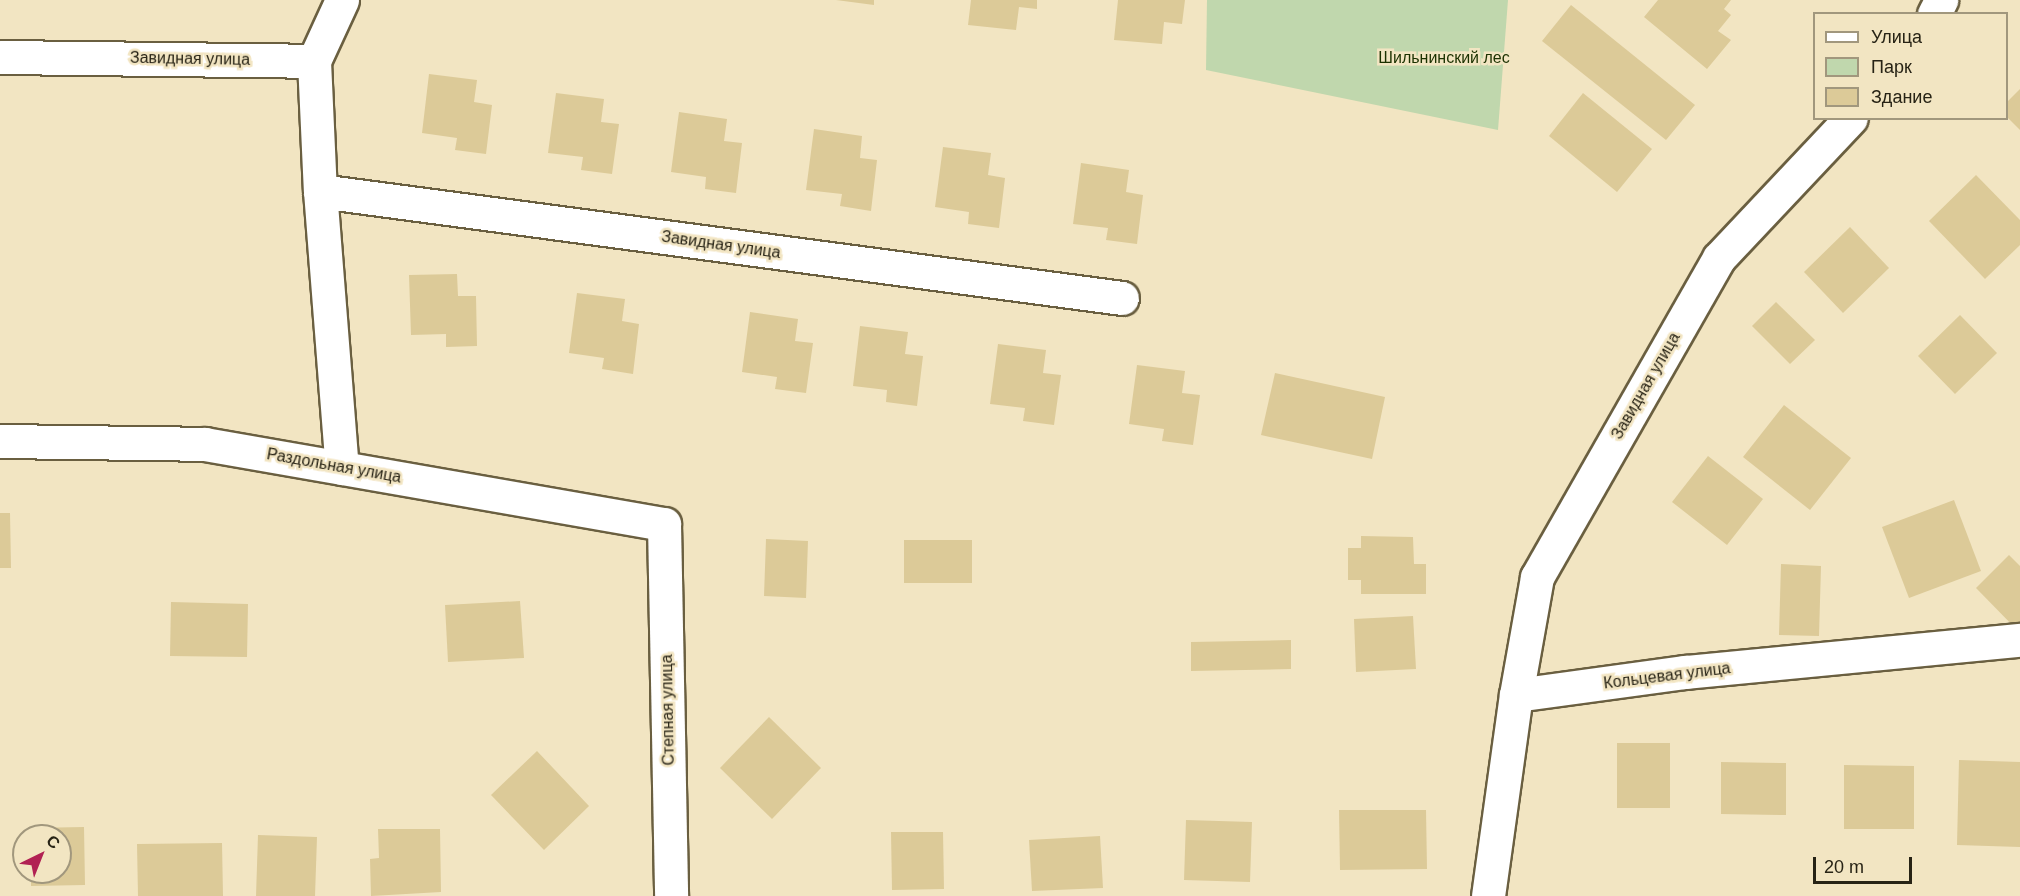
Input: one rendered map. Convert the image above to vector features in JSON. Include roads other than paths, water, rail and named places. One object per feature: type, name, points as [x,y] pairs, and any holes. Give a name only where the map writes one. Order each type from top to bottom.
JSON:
[{"type":"street","points":[[342,0],[314,61],[320,191],[342,468]]},
{"type":"street","name":"Завидная улица","points":[[0,57],[314,61]]},
{"type":"street","name":"Завидная улица","points":[[1516,695],[1537,577],[1719,258],[1849,120]]},
{"type":"street","name":"Завидная улица","points":[[320,191],[1122,298]]},
{"type":"street","name":"Раздольная улица","points":[[0,441],[205,444],[664,524]]},
{"type":"street","name":"Степная улица","points":[[664,524],[671,896]]},
{"type":"street","name":"Кольцевая улица","points":[[1516,695],[1685,672],[2020,640]]},
{"type":"street","points":[[1488,896],[1516,695]]},
{"type":"park label","name":"Шильнинский лес","points":[[1444,58]]}]
